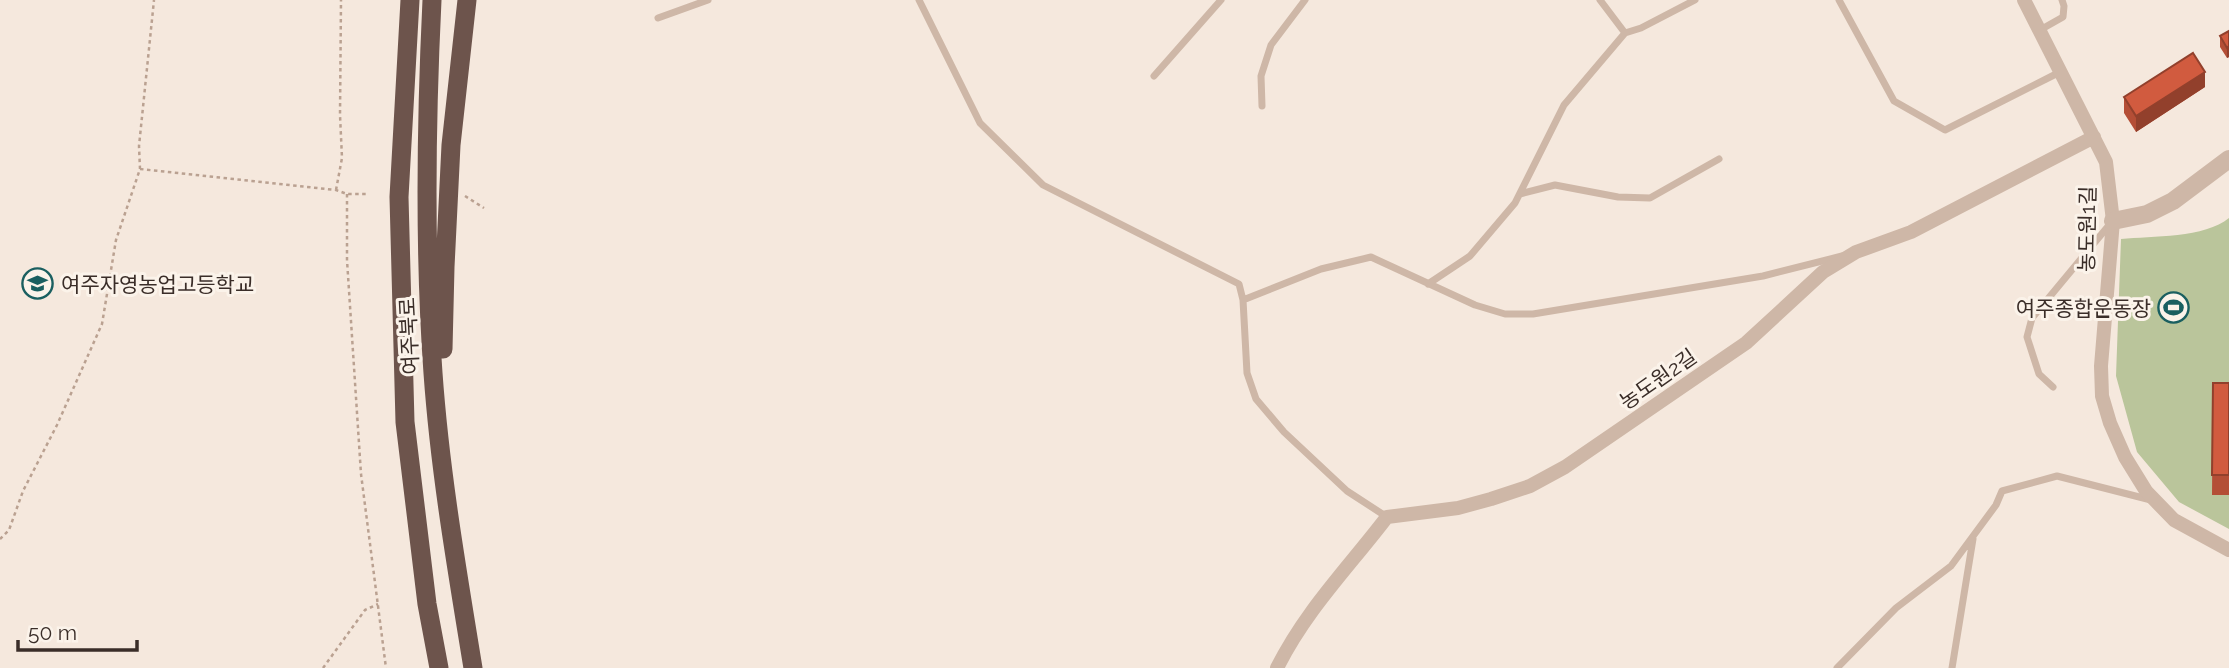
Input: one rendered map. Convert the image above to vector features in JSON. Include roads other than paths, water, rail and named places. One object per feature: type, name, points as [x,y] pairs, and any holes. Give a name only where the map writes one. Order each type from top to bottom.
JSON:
[{"type":"highway","name":"여주북로","points":[[410,0],[399,197],[405,422],[427,604],[439,668]]},
{"type":"highway","name":"여주북로","points":[[432,0],[426,115],[433,373],[447,503],[473,668]]},
{"type":"highway","points":[[447,503],[443,389],[445,267],[451,145],[467,0]]},
{"type":"street","name":"농도원1길","points":[[2024,0],[2106,162],[2113,220],[2101,366],[2102,396],[2110,423],[2125,457],[2155,501],[2174,520],[2229,550]]},
{"type":"street","name":"농도원2길","points":[[1387,517],[1458,508],[1530,486],[1565,467],[1746,342],[1823,272],[1856,252],[1911,232],[2094,137]]},
{"type":"street","points":[[2113,220],[2147,214],[2173,201],[2229,159]]},
{"type":"street","points":[[1277,668],[1297,630],[1387,517]]},
{"type":"lane","points":[[658,18],[708,0]]},
{"type":"lane","points":[[919,0],[980,123],[1043,185],[1239,284],[1243,300],[1247,373],[1256,399],[1284,432],[1347,491],[1387,517]]},
{"type":"lane","points":[[1154,76],[1221,0]]},
{"type":"lane","points":[[1262,106],[1261,76],[1271,45],[1305,0]]},
{"type":"lane","points":[[1600,0],[1625,33]]},
{"type":"lane","points":[[1429,284],[1470,256],[1515,203],[1564,105],[1625,33],[1641,28],[1695,0]]},
{"type":"lane","points":[[1839,0],[1894,101],[1945,130],[2061,72]]},
{"type":"lane","points":[[2040,30],[2063,17],[2062,0]]},
{"type":"lane","points":[[1520,194],[1555,185],[1618,197],[1650,198],[1719,159]]},
{"type":"lane","points":[[2053,387],[2039,374],[2027,337],[2032,318],[2113,220]]},
{"type":"lane","points":[[1243,300],[1321,269],[1371,257],[1475,305],[1505,314],[1533,314],[1763,276],[1856,252]]},
{"type":"lane","points":[[1837,668],[1896,608],[1951,566],[1996,505],[2002,491],[2057,476],[2155,501]]},
{"type":"lane","points":[[1952,668],[1974,534]]},
{"type":"place","name":"여주자영농업고등학교","points":[[38,284]]},
{"type":"place","name":"여주종합운동장","points":[[2174,308]]}]
